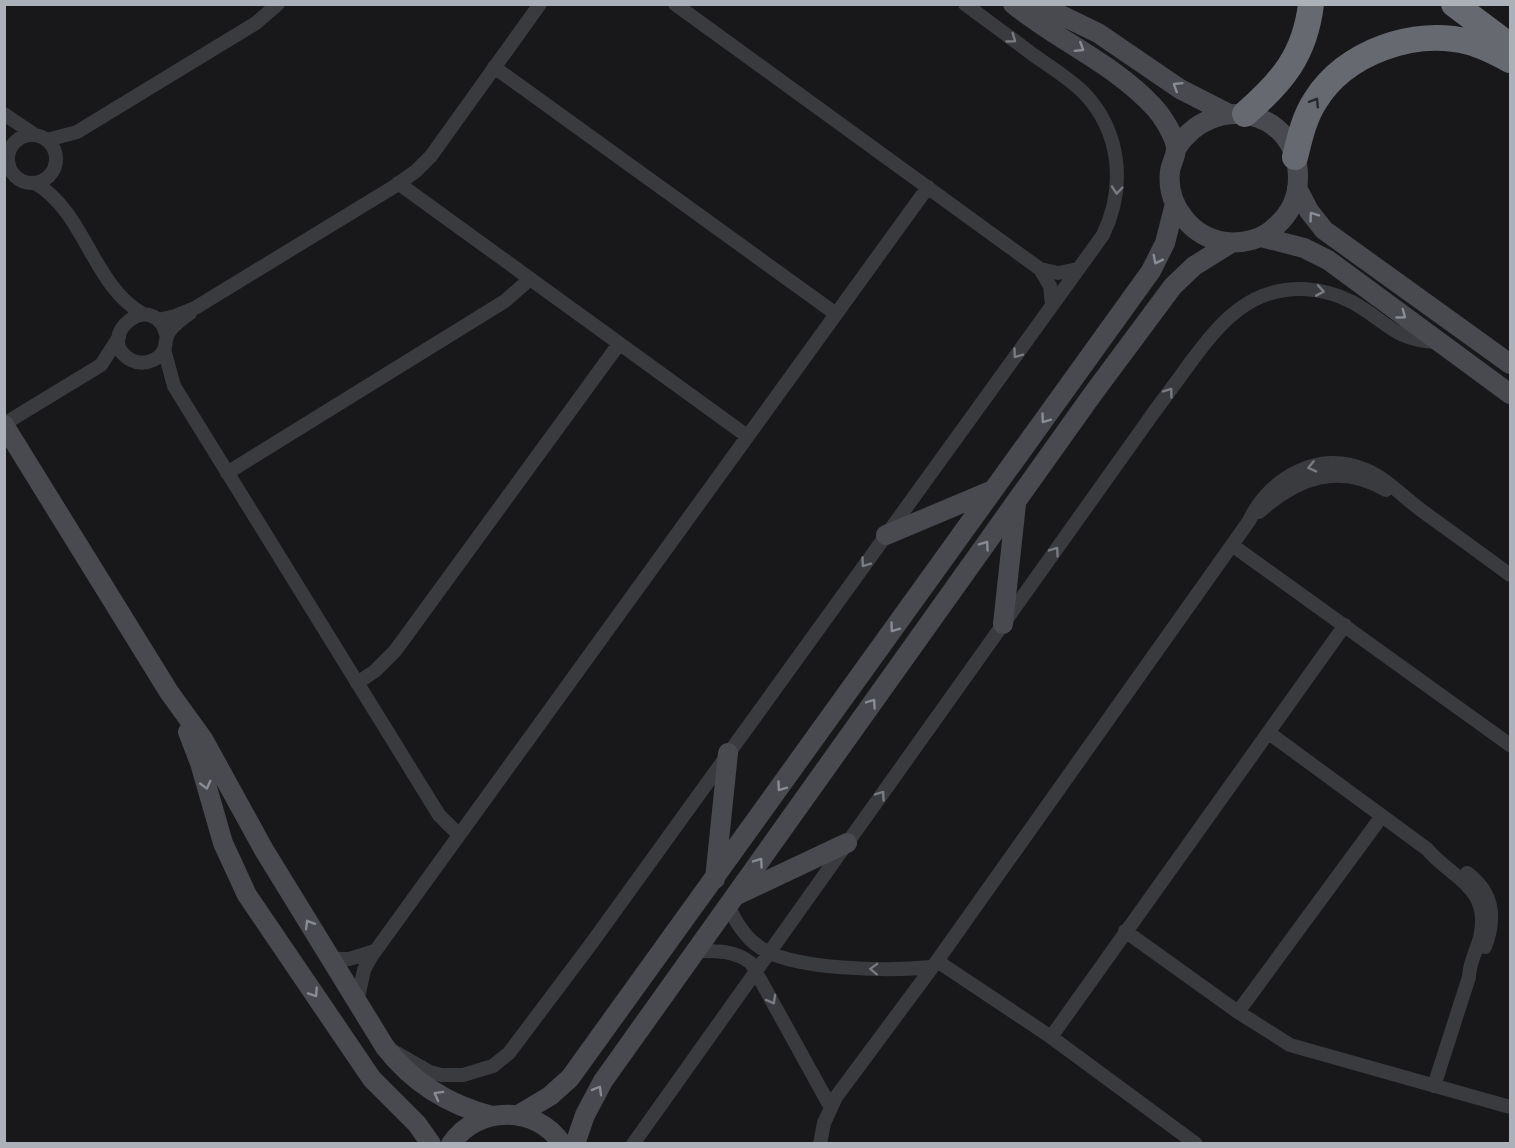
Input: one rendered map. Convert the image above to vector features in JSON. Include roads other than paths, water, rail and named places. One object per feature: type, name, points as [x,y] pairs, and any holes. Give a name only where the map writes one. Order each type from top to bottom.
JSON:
[{"type":"highway","points":[[1237,114],[1272,90],[1287,72],[1306,30],[1311,4]]},
{"type":"highway","points":[[1454,4],[1510,46]]},
{"type":"highway","points":[[1295,157],[1305,117],[1329,82],[1346,68],[1388,45],[1415,39],[1441,38],[1468,42],[1494,50],[1510,60]]},
{"type":"street","points":[[4,183],[47,178],[65,145],[77,132],[256,23],[278,4]]},
{"type":"street","points":[[675,4],[1040,269],[1050,286],[1052,305]]},
{"type":"street","points":[[383,1045],[430,1072],[441,1075],[474,1073],[502,1060],[510,1053],[1103,234],[1115,202],[1117,169],[1109,131],[1097,110],[1082,91],[965,4]]},
{"type":"street","points":[[1013,4],[1099,61],[1146,99],[1167,125],[1176,149]]},
{"type":"street","points":[[1038,4],[1098,33],[1180,89],[1237,114],[1267,122],[1284,137],[1295,157],[1298,177],[1298,188],[1288,213],[1276,227],[1261,237],[1231,243],[1211,238],[1186,221],[1175,204],[1170,171],[1176,149],[1198,125],[1208,119],[1237,114]]},
{"type":"street","points":[[158,320],[195,308],[416,171],[431,156],[535,6]]},
{"type":"street","points":[[494,68],[836,314]]},
{"type":"street","points":[[4,114],[54,149],[56,187],[61,205]]},
{"type":"street","points":[[4,114],[12,146]]},
{"type":"street","points":[[77,132],[41,138],[22,138],[12,146],[7,167],[16,177],[47,191],[61,205],[116,293],[130,306],[158,320],[165,330],[174,386],[440,815],[458,834]]},
{"type":"street","points":[[398,183],[747,436]]},
{"type":"street","points":[[357,1002],[364,970],[375,951],[928,187]]},
{"type":"street","points":[[1298,188],[1309,212],[1324,230],[1510,364]]},
{"type":"street","points":[[518,1115],[550,1096],[570,1078],[715,880],[1151,272],[1165,243],[1175,204]]},
{"type":"street","points":[[1261,237],[1291,243],[1322,257],[1510,394]]},
{"type":"street","points":[[575,1143],[585,1115],[603,1081],[1092,395],[1173,286],[1194,266],[1231,243]]},
{"type":"street","points":[[1040,269],[1058,273],[1078,269]]},
{"type":"street","points":[[227,473],[505,301],[530,279]]},
{"type":"street","points":[[633,1143],[1003,624],[1212,334],[1227,318],[1258,297],[1295,289],[1314,290],[1351,301],[1406,337],[1439,342]]},
{"type":"street","points":[[116,293],[122,350],[131,360],[140,362],[174,386]]},
{"type":"street","points":[[195,308],[156,359],[101,365],[4,424],[170,692],[203,739],[264,850],[383,1045],[423,1086],[452,1102],[492,1116]]},
{"type":"street","points":[[101,365],[121,331],[133,317],[143,314]]},
{"type":"street","points":[[357,683],[375,671],[395,651],[619,344]]},
{"type":"street","points":[[820,1143],[830,1106],[934,964],[1232,544],[1249,521],[1281,494],[1311,479],[1332,476],[1353,477],[1374,484],[1419,509],[1510,575]]},
{"type":"street","points":[[886,535],[993,490]]},
{"type":"street","points":[[1003,624],[1016,502]]},
{"type":"street","points":[[1232,544],[1510,745]]},
{"type":"street","points":[[1051,1037],[1345,625]]},
{"type":"street","points":[[170,692],[200,763],[223,843],[247,895],[369,1074],[417,1124],[431,1143]]},
{"type":"street","points":[[1269,733],[1427,849],[1438,861],[1466,882],[1479,905],[1481,931],[1470,966],[1469,978],[1434,1086]]},
{"type":"street","points":[[715,880],[728,753]]},
{"type":"street","points":[[1238,1012],[1382,816]]},
{"type":"street","points":[[732,901],[847,843]]},
{"type":"street","points":[[732,901],[734,917],[748,938],[768,953],[846,968],[888,970],[934,964],[1051,1037],[1196,1143]]},
{"type":"street","points":[[1125,931],[1238,1012],[1290,1045],[1510,1107]]},
{"type":"street","points":[[331,959],[349,959],[375,951]]},
{"type":"street","points":[[696,951],[730,952],[744,957],[756,971],[830,1106]]},
{"type":"street","points":[[452,1143],[466,1128],[478,1120],[492,1116],[518,1115],[540,1123],[562,1143]]}]
